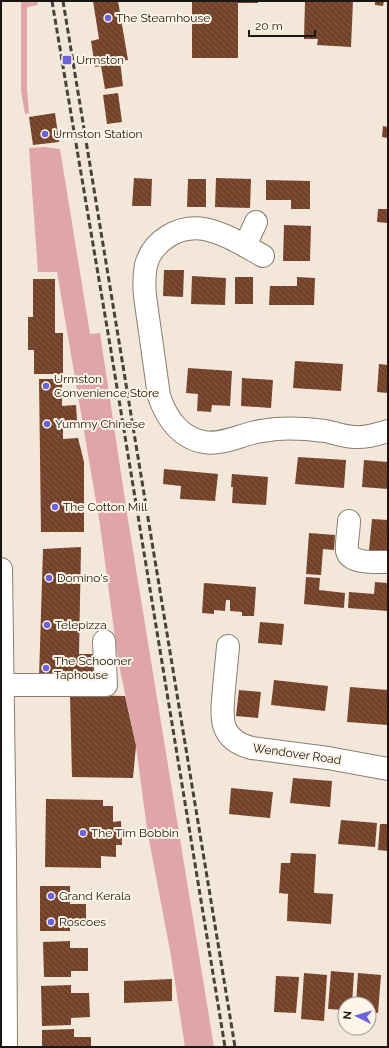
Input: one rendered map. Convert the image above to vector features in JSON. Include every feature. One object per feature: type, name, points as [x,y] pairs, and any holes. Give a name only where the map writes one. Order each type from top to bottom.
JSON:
[{"type":"street","points":[[256,222],[254,251],[204,229],[188,229],[175,232],[164,240],[153,250],[146,264],[144,280],[145,296],[159,396],[164,410],[172,422],[181,431],[192,438],[204,442],[220,441],[254,432],[275,429],[312,429],[355,437],[388,431]]},
{"type":"street","points":[[349,522],[347,551],[350,557],[356,560],[388,562]]},
{"type":"street","points":[[1,569],[6,1047]]},
{"type":"street","points":[[2,674],[106,685],[104,641]]},
{"type":"street","name":"Wendover Road","points":[[228,646],[221,713],[223,725],[227,734],[234,741],[242,746],[252,748],[321,757],[388,769]]},
{"type":"shaded area","points":[[21,1],[37,1],[38,5],[27,7],[27,91],[29,113],[25,114],[21,91]]},
{"type":"shaded area","points":[[45,147],[60,149],[90,334],[100,333],[128,520],[214,1047],[185,1047],[171,956],[147,829],[136,746],[118,660],[100,525],[57,272],[38,272],[29,148]]},
{"type":"building","points":[[93,1],[118,1],[128,60],[120,61],[123,86],[105,89],[101,66],[95,67],[91,41],[99,39]]},
{"type":"building","points":[[192,1],[258,1],[258,3],[238,3],[238,58],[192,58]]},
{"type":"building","points":[[305,1],[353,1],[351,47],[317,45],[318,39],[304,39]]},
{"type":"building","points":[[375,1],[384,1],[383,6],[375,5]]},
{"type":"building","points":[[118,93],[122,122],[107,124],[103,95]]},
{"type":"building","name":"Urmston Station","points":[[55,113],[59,142],[33,145],[29,117]]},
{"type":"building","points":[[383,126],[388,127],[388,138],[382,137]]},
{"type":"building","points":[[134,178],[152,179],[151,206],[132,206]]},
{"type":"building","points":[[216,178],[251,179],[250,208],[215,207]]},
{"type":"building","points":[[188,179],[206,179],[206,207],[187,207]]},
{"type":"building","points":[[266,180],[310,181],[310,209],[291,209],[291,200],[266,200]]},
{"type":"building","points":[[378,209],[388,209],[388,223],[377,222]]},
{"type":"building","points":[[284,225],[311,226],[310,261],[283,261]]},
{"type":"building","points":[[164,270],[184,270],[183,297],[163,296]]},
{"type":"building","points":[[192,276],[226,278],[225,305],[191,304]]},
{"type":"building","points":[[235,277],[253,277],[253,304],[235,304]]},
{"type":"building","points":[[297,277],[315,278],[314,305],[269,305],[270,286],[297,286]]},
{"type":"building","points":[[33,279],[55,279],[55,333],[63,333],[63,374],[34,374],[34,350],[28,350],[28,317],[33,317]]},
{"type":"building","points":[[295,361],[343,364],[341,391],[293,388]]},
{"type":"building","points":[[379,364],[388,365],[388,393],[377,392]]},
{"type":"building","points":[[188,368],[232,371],[230,406],[212,405],[211,412],[197,411],[198,394],[186,393]]},
{"type":"building","points":[[242,378],[273,380],[271,408],[241,406]]},
{"type":"building","points":[[39,379],[62,379],[62,406],[76,405],[77,421],[63,421],[63,439],[78,438],[84,462],[84,532],[41,532]]},
{"type":"building","points":[[298,457],[346,460],[344,488],[295,484]]},
{"type":"building","points":[[364,460],[388,462],[388,489],[362,487]]},
{"type":"building","points":[[164,469],[218,474],[215,501],[180,499],[181,486],[163,484]]},
{"type":"building","points":[[232,474],[268,477],[266,505],[232,503]]},
{"type":"building","points":[[372,519],[388,520],[388,551],[369,550]]},
{"type":"building","points":[[309,533],[335,535],[334,550],[323,549],[321,575],[306,574]]},
{"type":"building","points":[[81,547],[79,654],[97,654],[98,677],[39,678],[43,549]]},
{"type":"building","points":[[306,577],[320,578],[319,590],[345,593],[344,608],[304,604]]},
{"type":"building","points":[[375,582],[388,583],[388,611],[348,608],[349,592],[374,594]]},
{"type":"building","points":[[204,583],[256,587],[254,616],[242,616],[242,612],[230,611],[230,600],[226,600],[225,611],[214,610],[214,614],[202,613]]},
{"type":"building","points":[[260,622],[284,624],[282,645],[258,643]]},
{"type":"building","points":[[274,680],[328,686],[325,711],[271,705]]},
{"type":"building","points":[[350,687],[388,690],[388,725],[347,722]]},
{"type":"building","points":[[239,690],[261,692],[258,718],[236,716]]},
{"type":"building","points":[[70,695],[125,696],[136,746],[133,778],[72,777]]},
{"type":"building","points":[[293,778],[332,781],[330,807],[290,803]]},
{"type":"building","points":[[231,788],[273,792],[270,818],[229,814]]},
{"type":"building","name":"The Tim Bobbin","points":[[46,799],[103,800],[103,806],[113,806],[113,822],[121,821],[122,845],[116,845],[116,857],[101,856],[101,868],[45,867]]},
{"type":"building","points":[[341,820],[377,823],[375,847],[338,844]]},
{"type":"building","points":[[380,824],[388,824],[388,851],[378,850]]},
{"type":"building","points":[[291,853],[316,854],[314,893],[333,894],[331,924],[287,921],[288,894],[279,893],[281,863],[290,863]]},
{"type":"building","points":[[40,886],[70,886],[70,904],[86,904],[86,924],[70,924],[70,931],[40,931]]},
{"type":"building","points":[[70,941],[70,948],[88,948],[88,971],[71,971],[71,977],[44,977],[43,942]]},
{"type":"building","points":[[331,971],[354,973],[353,996],[337,996],[337,1010],[328,1009]]},
{"type":"building","points":[[304,973],[327,975],[324,1021],[301,1019]]},
{"type":"building","points":[[358,973],[381,975],[378,1013],[377,996],[357,996]]},
{"type":"building","points":[[276,976],[299,977],[296,1013],[274,1012]]},
{"type":"building","points":[[172,979],[172,1001],[124,1003],[124,981]]},
{"type":"building","points":[[71,985],[71,993],[89,993],[90,1017],[71,1018],[71,1025],[42,1026],[41,986]]},
{"type":"building","points":[[74,1029],[74,1037],[91,1037],[91,1047],[42,1047],[42,1030]]},
{"type":"railway","points":[[52,1],[225,1047]]},
{"type":"railway","points":[[63,1],[235,1047]]},
{"type":"place","name":"The Steamhouse","points":[[108,18]]},
{"type":"place","name":"Urmston","points":[[67,60]]},
{"type":"place","name":"Urmston Station","points":[[45,134]]},
{"type":"place","name":"Urmston Convenience Store","points":[[46,386]]},
{"type":"place","name":"Yummy Chinese","points":[[47,424]]},
{"type":"place","name":"The Cotton Mill","points":[[55,507]]},
{"type":"place","name":"Domino's","points":[[49,578]]},
{"type":"place","name":"Telepizza","points":[[47,625]]},
{"type":"place","name":"The Schooner Taphouse","points":[[46,668]]},
{"type":"place","name":"The Tim Bobbin","points":[[83,833]]},
{"type":"place","name":"Grand Kerala","points":[[51,896]]},
{"type":"place","name":"Roscoes","points":[[51,922]]}]
